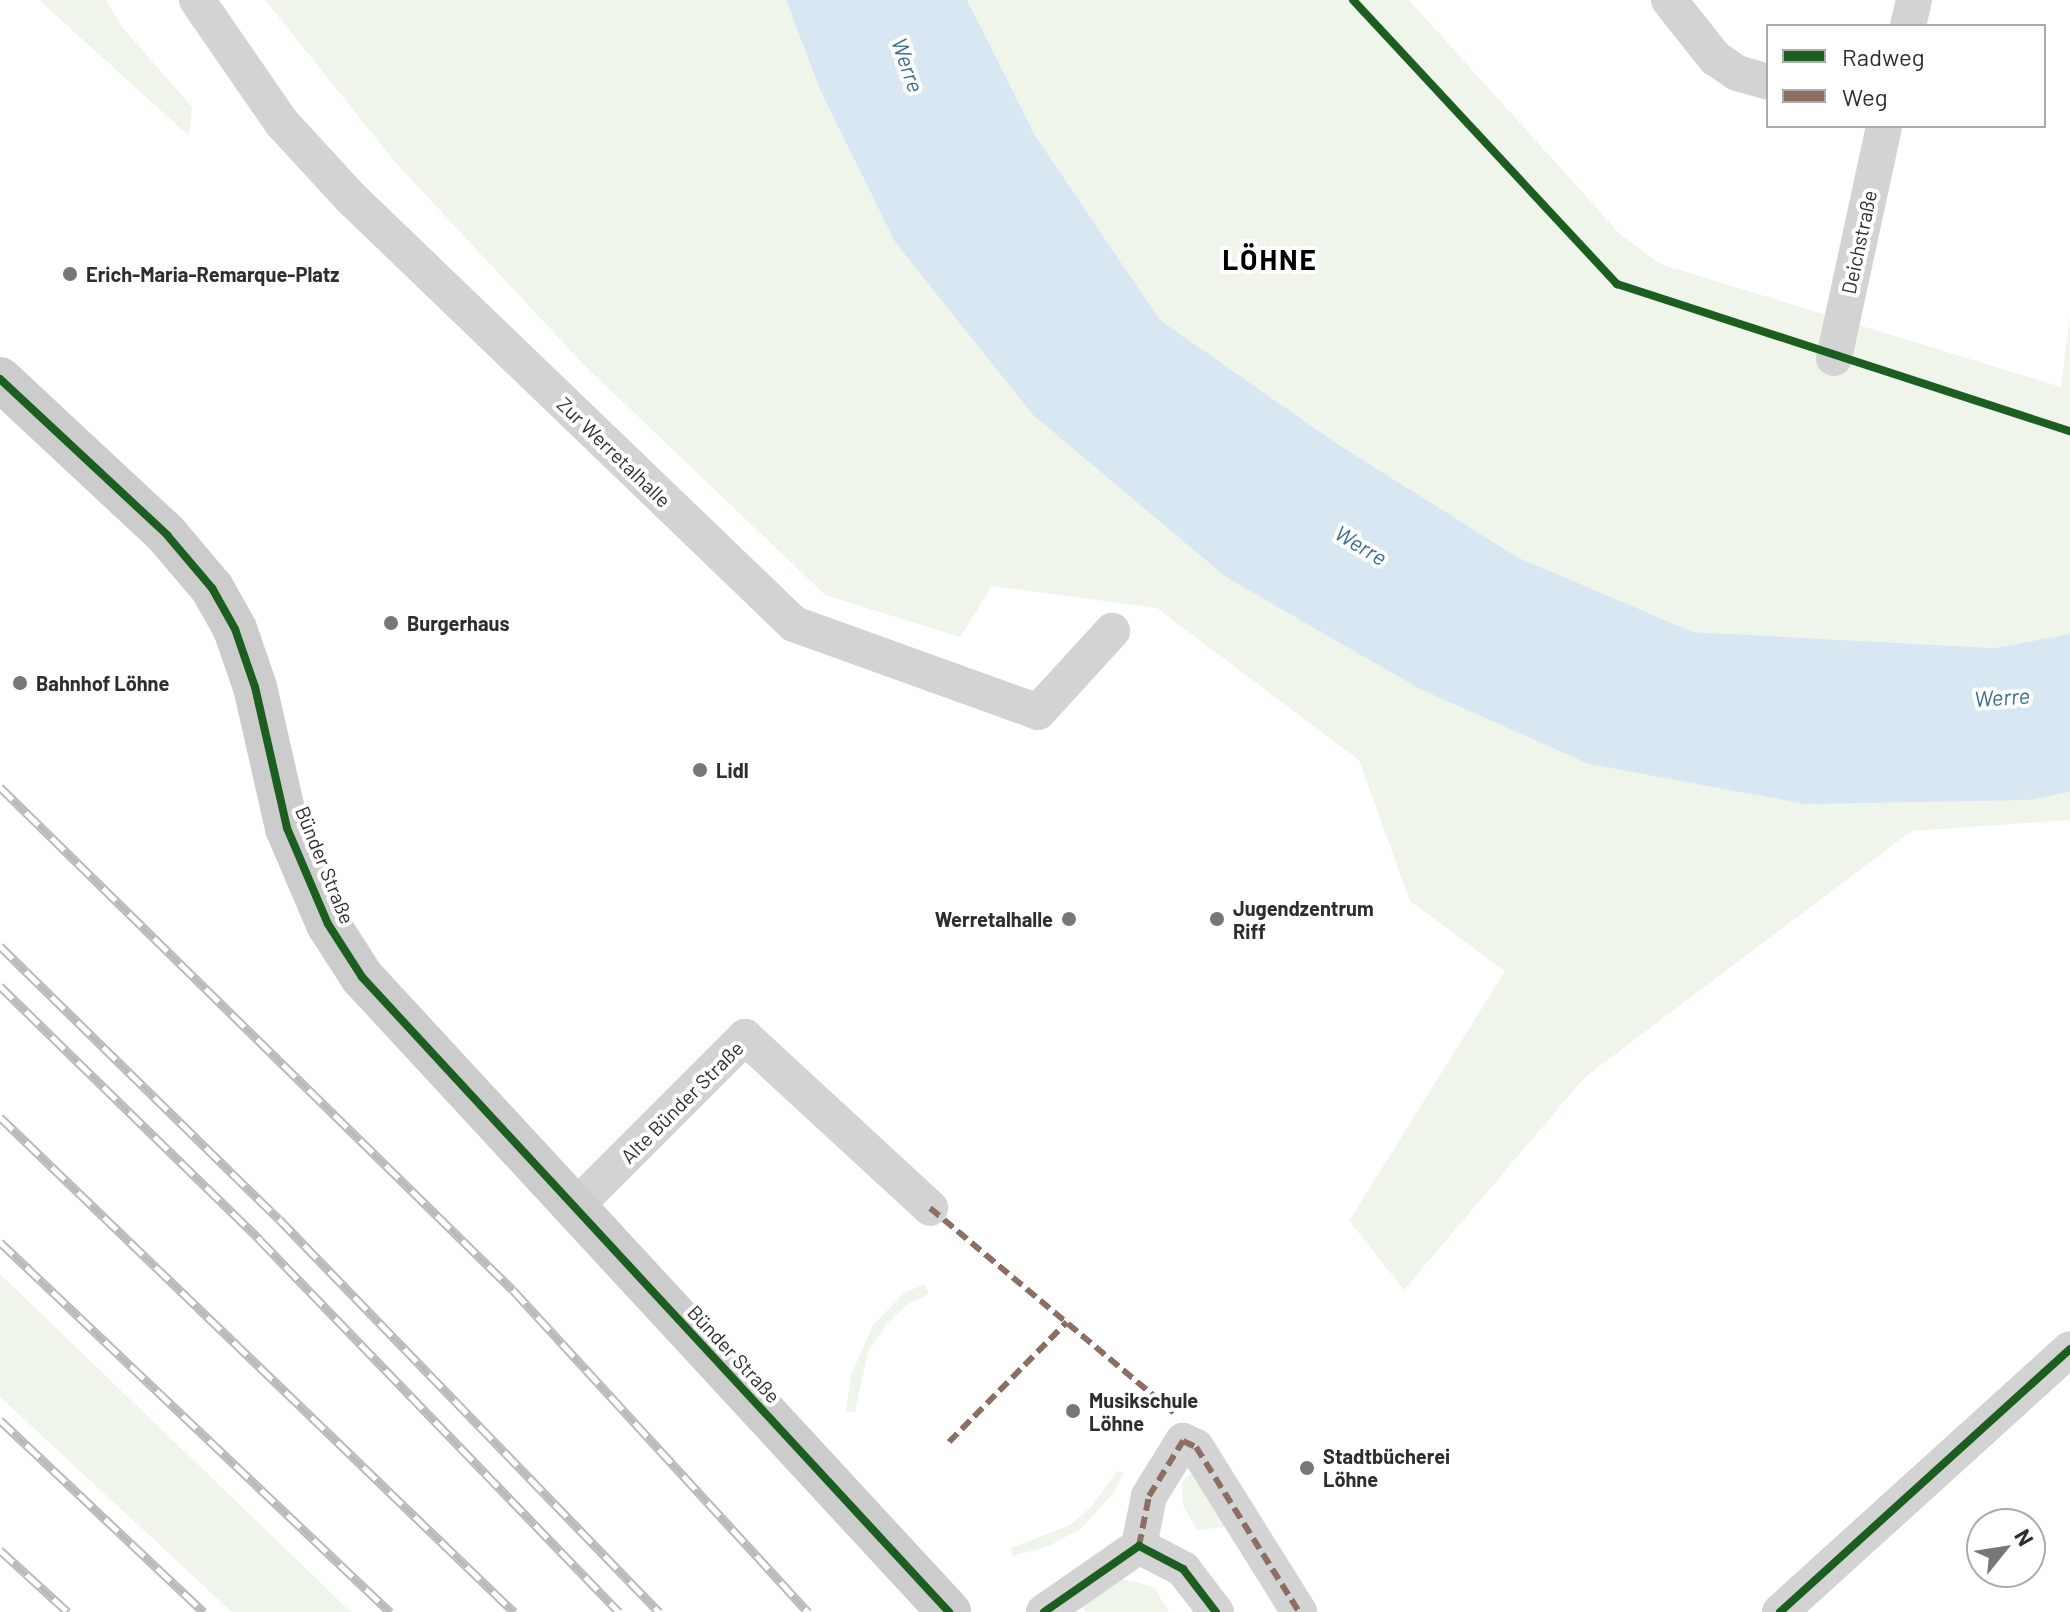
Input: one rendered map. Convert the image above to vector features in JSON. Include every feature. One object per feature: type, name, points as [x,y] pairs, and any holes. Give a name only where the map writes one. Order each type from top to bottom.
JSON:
[{"type":"main road","name":"Bünder Straße","points":[[0,379],[146,515],[212,588],[235,629],[287,828],[328,924],[362,977],[949,1612]]},
{"type":"street","name":"Zur Werretalhalle","points":[[197,0],[282,123],[352,199],[794,624],[1038,712],[1112,631]]},
{"type":"street","points":[[1669,0],[1715,58],[1737,73],[1766,81]]},
{"type":"street","points":[[1908,24],[1914,0]]},
{"type":"street","name":"Deichstraße","points":[[1834,358],[1884,128]]},
{"type":"street","name":"Alte Bünder Straße","points":[[574,1208],[745,1037],[930,1208]]},
{"type":"street","points":[[1780,1612],[2070,1349]]},
{"type":"street","points":[[1044,1612],[1139,1546],[1149,1496],[1183,1441],[1196,1447],[1299,1612]]},
{"type":"street","points":[[1139,1546],[1183,1569],[1216,1612]]},
{"type":"shaded area","points":[[39,0],[106,0],[122,27],[192,107],[189,136]]},
{"type":"shaded area","points":[[265,0],[786,0],[820,90],[895,242],[1033,415],[2030,800],[2070,792],[2070,820],[1911,831],[1584,1078],[1404,1290],[1349,1221],[1505,971],[1410,901],[1359,760],[1157,608],[992,586],[960,637],[825,595],[583,364],[396,163]]},
{"type":"shaded area","points":[[967,0],[1409,0],[1620,234],[1660,264],[2061,387],[2070,315],[2070,634],[1994,648],[1693,632],[1517,557],[1336,443],[1160,320],[1036,137]]},
{"type":"shaded area","points":[[0,1274],[351,1612],[232,1612],[0,1397]]},
{"type":"shaded area","points":[[925,1284],[929,1294],[908,1304],[886,1325],[868,1352],[855,1412],[846,1411],[851,1375],[873,1325],[904,1293]]},
{"type":"shaded area","points":[[1194,1470],[1233,1526],[1197,1530],[1183,1505],[1182,1482]]},
{"type":"shaded area","points":[[1117,1471],[1124,1472],[1114,1492],[1082,1528],[1049,1546],[1012,1556],[1011,1548],[1070,1525],[1092,1506]]},
{"type":"shaded area","points":[[1119,1578],[1154,1587],[1169,1612],[1086,1612],[1081,1603]]},
{"type":"water","name":"Werre","points":[[786,0],[967,0],[1036,137],[1160,320],[1336,443],[1517,557],[1693,632],[1994,648],[2070,634],[2070,792],[2030,800],[1805,804],[1589,764],[1420,689],[1226,577],[1033,415],[895,242],[820,90]]},
{"type":"railway","points":[[0,787],[513,1290],[808,1612]]},
{"type":"railway","points":[[0,946],[279,1219],[659,1612]]},
{"type":"railway","points":[[0,986],[260,1240],[619,1612]]},
{"type":"railway","points":[[0,1117],[514,1612]]},
{"type":"railway","points":[[0,1242],[390,1612]]},
{"type":"railway","points":[[0,1420],[204,1612]]},
{"type":"railway","points":[[0,1550],[68,1612]]},
{"type":"marked path","points":[[930,1208],[1177,1415]]},
{"type":"marked path","points":[[949,1442],[1067,1322]]},
{"type":"marked path","points":[[1132,1550],[1139,1546],[1149,1496],[1183,1441],[1196,1447],[1299,1612]]},
{"type":"cycle path","points":[[1353,0],[1617,284],[2070,431]]},
{"type":"cycle path","points":[[0,379],[167,535],[212,588],[235,629],[255,687],[287,828],[328,924],[362,977],[949,1612]]},
{"type":"cycle path","points":[[1780,1612],[2070,1349]]},
{"type":"cycle path","points":[[1044,1612],[1139,1546],[1183,1569],[1216,1612]]},
{"type":"place","name":"Erich-Maria-Remarque-Platz","points":[[70,274]]},
{"type":"place","name":"Burgerhaus","points":[[391,623]]},
{"type":"place","name":"Bahnhof Löhne","points":[[20,683]]},
{"type":"place","name":"Lidl","points":[[700,770]]},
{"type":"place","name":"Werretalhalle","points":[[1069,919]]},
{"type":"place","name":"Jugendzentrum Riff","points":[[1217,919]]},
{"type":"place","name":"Musikschule Löhne","points":[[1073,1411]]},
{"type":"place","name":"Stadtbücherei Löhne","points":[[1307,1468]]},
{"type":"district","name":"LÖHNE","points":[[1270,259]]}]
